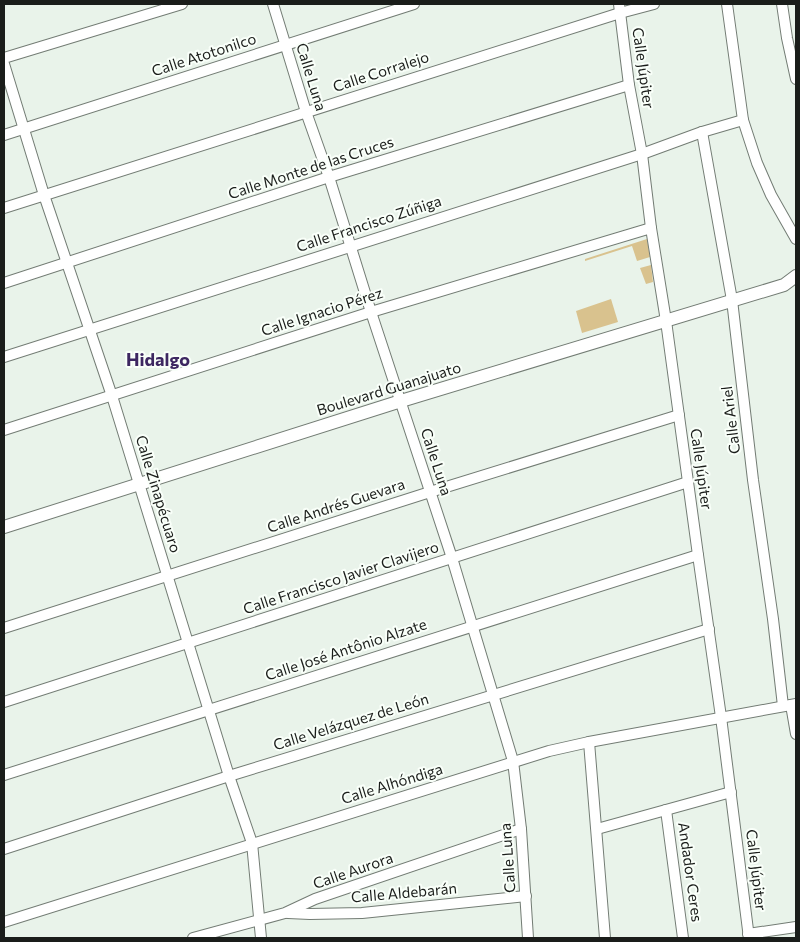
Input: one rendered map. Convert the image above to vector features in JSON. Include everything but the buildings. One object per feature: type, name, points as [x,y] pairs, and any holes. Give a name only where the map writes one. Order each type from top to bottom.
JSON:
[{"type":"street","points":[[4,58],[182,4]]},
{"type":"street","name":"Calle Luna","points":[[272,4],[452,558],[513,761],[521,829],[528,938]]},
{"type":"street","name":"Calle Atotonilco","points":[[4,135],[414,4]]},
{"type":"street","name":"Calle Corralejo","points":[[4,208],[306,112],[619,8],[654,4]]},
{"type":"street","points":[[727,4],[743,120],[757,163],[771,195],[796,239]]},
{"type":"street","points":[[782,4],[796,79]]},
{"type":"street","name":"Calle Júpiter","points":[[619,8],[629,85],[642,154],[650,228],[666,321],[722,717],[749,936]]},
{"type":"street","name":"Calle Zinapécuaro","points":[[4,64],[44,195],[112,396],[229,776],[252,843],[261,938]]},
{"type":"street","name":"Calle Monte de las Cruces","points":[[4,283],[329,177],[629,85]]},
{"type":"street","name":"Calle Francisco Zúñiga","points":[[4,357],[642,154],[702,132],[743,120]]},
{"type":"street","name":"Calle Ariel","points":[[702,132],[732,300],[753,480],[773,619],[796,734]]},
{"type":"street","name":"Calle Ignacio Pérez","points":[[4,430],[371,312],[650,228]]},
{"type":"street","name":"Boulevard Guanajuato","points":[[4,527],[401,401],[793,282]]},
{"type":"street","name":"Calle Andrés Guevara","points":[[4,628],[430,492],[679,415]]},
{"type":"street","name":"Calle Francisco Javier Clavijero","points":[[4,702],[688,482]]},
{"type":"street","name":"Calle José Antônio Alzate","points":[[4,775],[698,555]]},
{"type":"street","name":"Calle Velázquez de León","points":[[4,848],[229,776],[709,629]]},
{"type":"street","name":"Calle Alhóndiga","points":[[4,922],[513,761],[589,742],[790,705]]},
{"type":"street","points":[[589,742],[605,938]]},
{"type":"street","points":[[597,829],[731,792]]},
{"type":"street","name":"Andador Ceres","points":[[666,810],[683,938]]},
{"type":"street","name":"Calle Aurora","points":[[193,938],[285,912],[521,829]]},
{"type":"street","name":"Calle Aldebarán","points":[[285,912],[310,914],[362,913],[526,896]]},
{"type":"street","points":[[749,936],[796,927]]},
{"type":"shaded area","points":[[647,239],[650,257],[637,261],[632,246],[585,261],[585,259]]},
{"type":"shaded area","points":[[651,265],[653,282],[646,284],[640,268]]},
{"type":"shaded area","points":[[611,299],[618,322],[582,333],[576,311]]},
{"type":"district","name":"Hidalgo","points":[[158,360]]}]
